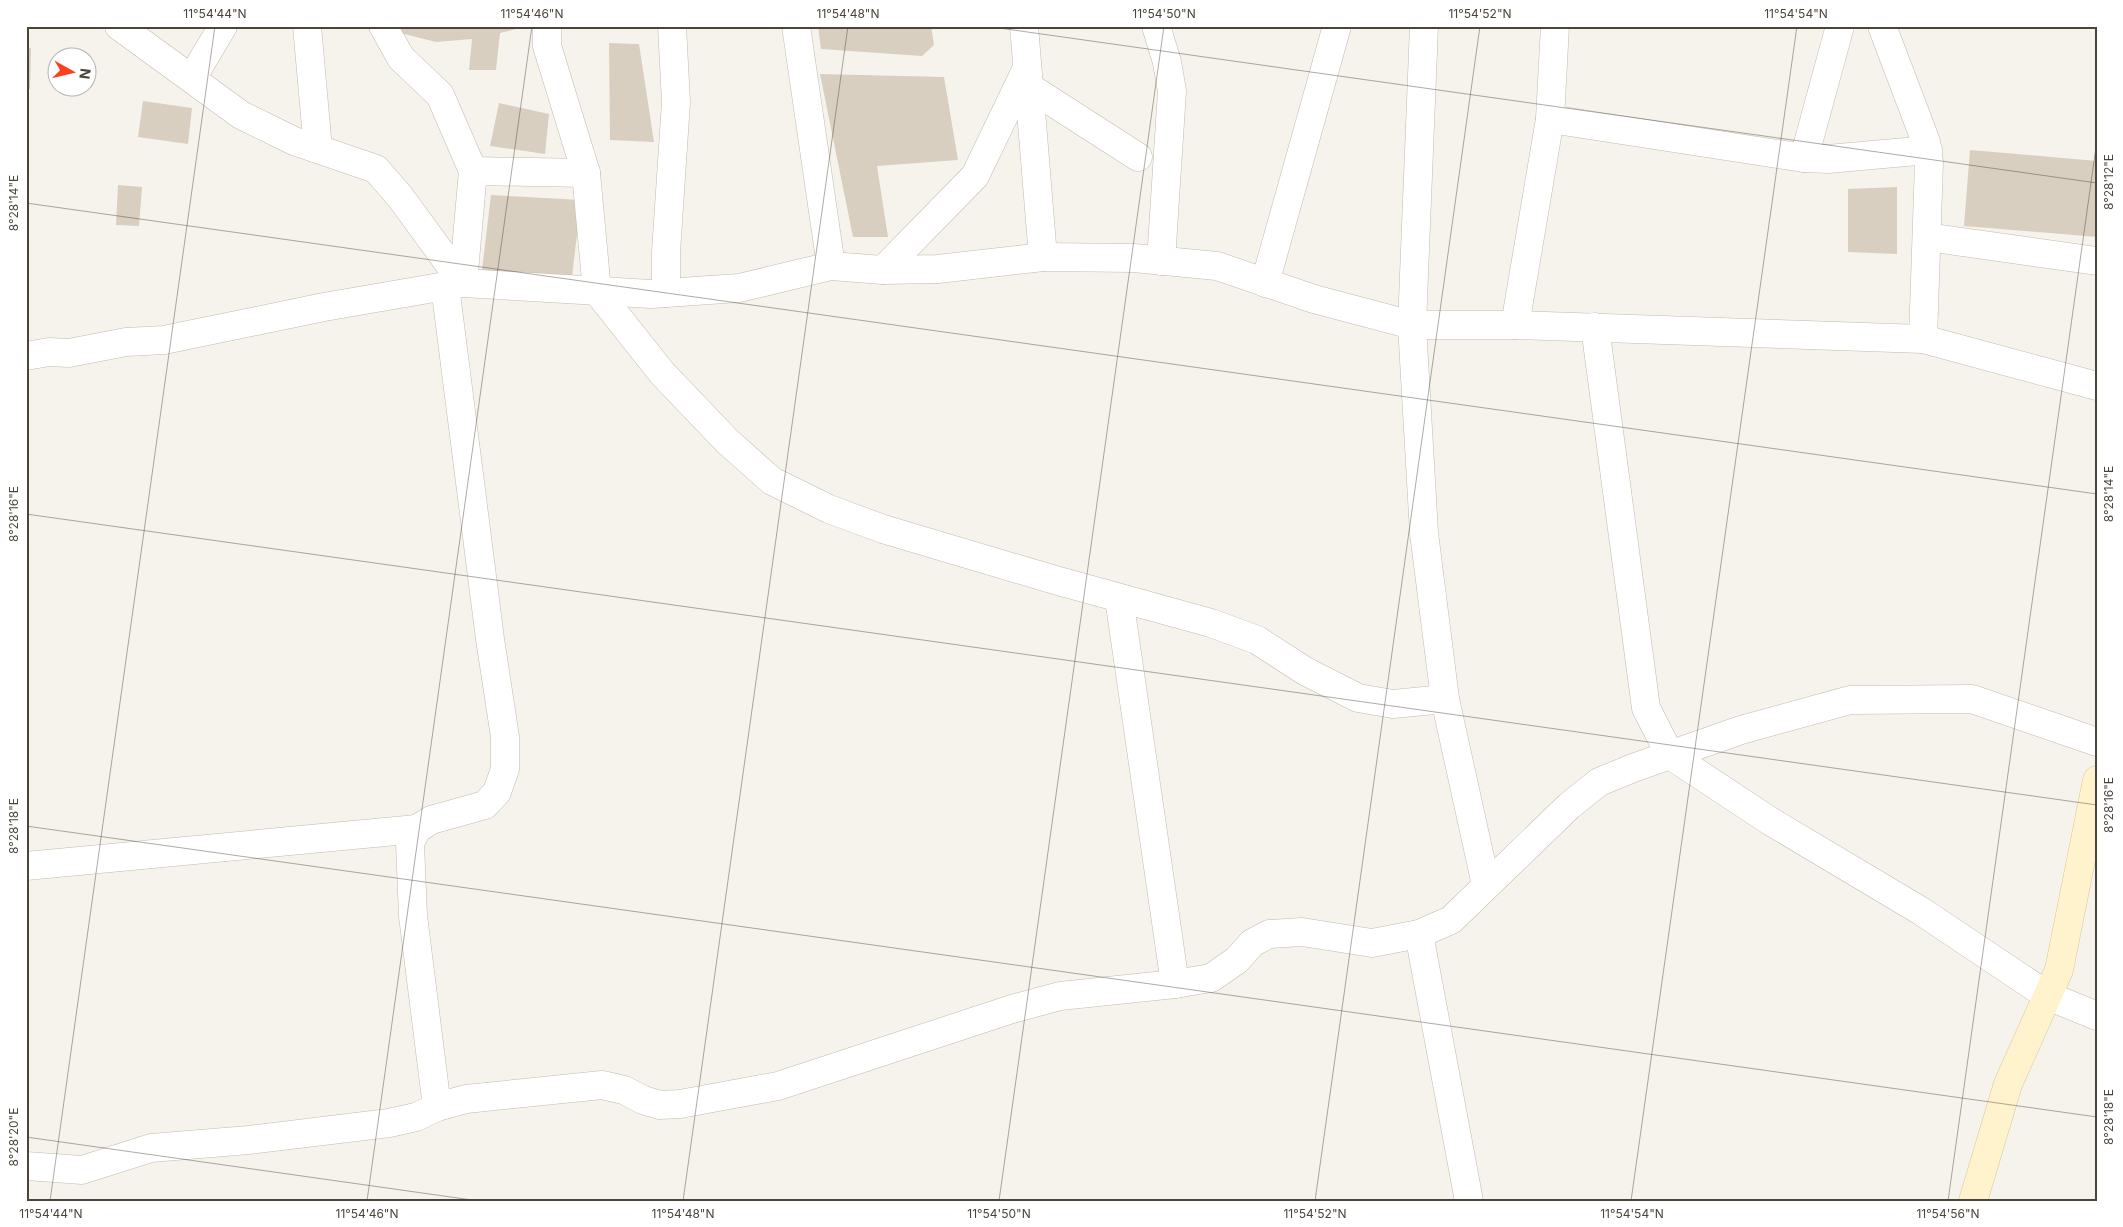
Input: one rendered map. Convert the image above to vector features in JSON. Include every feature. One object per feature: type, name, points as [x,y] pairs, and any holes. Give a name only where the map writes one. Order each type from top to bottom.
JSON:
[{"type":"street","points":[[120,26],[241,115],[294,141],[376,169],[401,198],[454,285]]},
{"type":"street","points":[[192,78],[223,26]]},
{"type":"street","points":[[307,26],[318,149]]},
{"type":"street","points":[[383,26],[401,58],[440,95],[473,171],[454,285],[490,639],[505,737],[505,769],[496,792],[485,805],[430,820],[417,829],[410,843],[413,916],[437,1107]]},
{"type":"street","points":[[546,26],[547,46],[586,173],[597,291],[662,373],[727,441],[772,481],[829,509],[883,529],[1211,623],[1257,640],[1304,672],[1358,698],[1393,704],[1445,699]]},
{"type":"street","points":[[666,293],[666,252],[676,102],[672,26]]},
{"type":"street","points":[[796,26],[830,266]]},
{"type":"street","points":[[1024,26],[1043,257]]},
{"type":"street","points":[[1156,26],[1172,91],[1161,261]]},
{"type":"street","points":[[1265,283],[1337,26]]},
{"type":"street","points":[[1424,26],[1412,325],[1424,533],[1445,699],[1486,885]]},
{"type":"street","points":[[1516,325],[1550,119],[1555,26]]},
{"type":"street","points":[[1804,158],[1840,26]]},
{"type":"street","points":[[1882,26],[1928,150],[1923,339]]},
{"type":"street","points":[[884,270],[975,176],[1028,77]]},
{"type":"street","points":[[1028,77],[1138,157]]},
{"type":"street","points":[[1550,119],[1804,158],[1828,159],[1928,150]]},
{"type":"street","points":[[473,171],[586,173]]},
{"type":"street","points":[[1927,237],[2097,261]]},
{"type":"street","points":[[26,356],[49,352],[69,353],[126,342],[164,340],[324,307],[454,285],[651,294],[739,288],[830,266],[884,270],[938,268],[1043,257],[1134,258],[1217,266],[1314,300],[1412,325],[1595,327],[1923,339],[2097,386]]},
{"type":"street","points":[[1595,327],[1646,708],[1670,755],[1770,821],[1921,911],[2048,996],[2097,1016]]},
{"type":"street","points":[[1119,598],[1175,984]]},
{"type":"street","points":[[26,1166],[82,1170],[151,1148],[249,1140],[389,1124],[416,1117],[437,1107],[466,1099],[602,1084],[624,1090],[660,1106],[680,1104],[778,1086],[1012,1009],[1060,996],[1175,984],[1211,978],[1237,960],[1252,943],[1269,934],[1302,932],[1372,943],[1419,934],[1451,920],[1569,806],[1599,782],[1741,730],[1850,700],[1972,699],[2097,742]]},
{"type":"street","points":[[1973,1201],[2008,1084],[2060,970],[2097,780]]},
{"type":"street","points":[[26,866],[417,829]]},
{"type":"street","points":[[1419,934],[1469,1201]]},
{"type":"building","points":[[393,26],[525,27],[500,33],[496,70],[469,70],[472,39],[436,42],[393,31]]},
{"type":"building","points":[[818,26],[931,26],[934,45],[922,56],[821,49]]},
{"type":"building","points":[[609,43],[639,44],[654,142],[610,140]]},
{"type":"building","points":[[26,48],[31,48],[30,89],[26,89]]},
{"type":"building","points":[[820,74],[944,77],[958,160],[877,166],[888,237],[853,237]]},
{"type":"building","points":[[143,101],[192,108],[188,144],[138,137]]},
{"type":"building","points":[[499,103],[549,114],[545,154],[490,146]]},
{"type":"building","points":[[1970,150],[2097,161],[2097,237],[1964,226]]},
{"type":"building","points":[[118,185],[142,187],[139,226],[116,225]]},
{"type":"building","points":[[1897,187],[1897,254],[1848,252],[1848,189]]},
{"type":"building","points":[[491,195],[581,200],[572,277],[482,270]]}]
